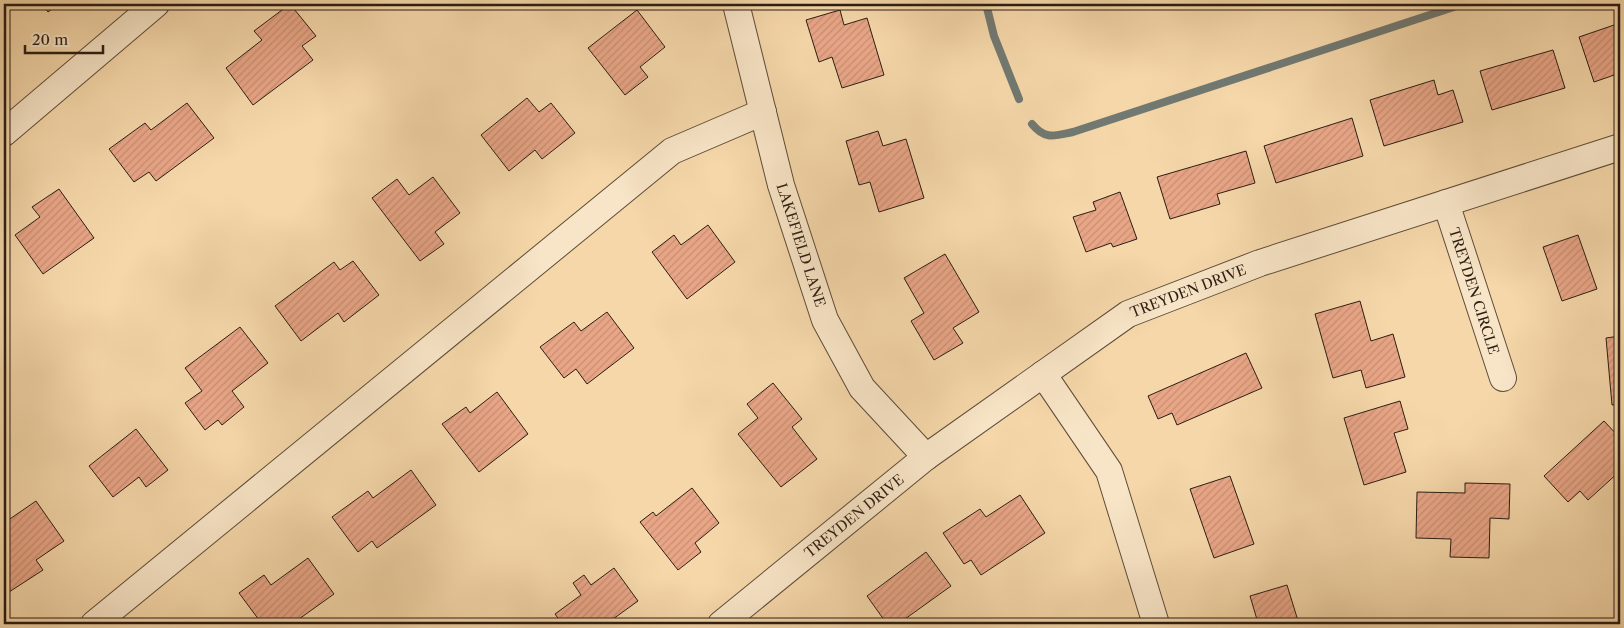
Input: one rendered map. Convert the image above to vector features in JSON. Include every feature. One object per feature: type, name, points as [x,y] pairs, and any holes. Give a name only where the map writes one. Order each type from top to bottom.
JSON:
[{"type":"street","points":[[4,133],[156,4]]},
{"type":"street","name":"LAKEFIELD LANE","points":[[736,4],[781,185],[825,320],[862,388],[926,457]]},
{"type":"street","points":[[94,624],[672,151],[763,112]]},
{"type":"street","name":"TREYDEN DRIVE","points":[[722,624],[926,457],[1128,314],[1260,263],[1620,146]]},
{"type":"street","name":"TREYDEN CIRCLE","points":[[1446,203],[1503,378]]},
{"type":"street","points":[[1043,374],[1109,471],[1156,624]]},
{"type":"building","points":[[42,4],[59,4],[48,12]]},
{"type":"building","points":[[290,4],[316,36],[302,46],[313,60],[253,105],[226,68],[262,40],[254,31]]},
{"type":"building","points":[[637,10],[665,47],[640,67],[648,77],[625,95],[588,48]]},
{"type":"building","points":[[840,10],[844,25],[867,18],[884,75],[842,88],[832,57],[819,62],[806,20]]},
{"type":"building","points":[[1620,23],[1620,73],[1594,82],[1579,37]]},
{"type":"building","points":[[1553,50],[1565,88],[1492,110],[1480,71]]},
{"type":"building","points":[[1434,80],[1438,95],[1453,90],[1463,122],[1384,146],[1370,100]]},
{"type":"building","points":[[527,98],[539,112],[551,103],[575,133],[542,159],[535,150],[509,171],[481,135]]},
{"type":"building","points":[[187,103],[214,138],[156,181],[149,172],[134,182],[109,149],[145,123],[151,130]]},
{"type":"building","points":[[1352,118],[1363,156],[1276,183],[1264,146]]},
{"type":"building","points":[[878,131],[883,146],[906,139],[924,198],[879,212],[870,182],[859,185],[846,141]]},
{"type":"building","points":[[1246,151],[1255,183],[1217,194],[1220,204],[1170,219],[1157,177]]},
{"type":"building","points":[[433,177],[460,213],[435,232],[444,244],[420,261],[372,198],[397,179],[409,195]]},
{"type":"building","points":[[59,189],[94,238],[43,274],[15,235],[40,217],[32,207]]},
{"type":"building","points":[[1120,192],[1137,239],[1113,247],[1111,243],[1086,252],[1073,217],[1096,210],[1093,202]]},
{"type":"building","points":[[708,225],[735,262],[687,299],[652,252],[674,235],[681,245]]},
{"type":"building","points":[[1578,235],[1597,289],[1562,301],[1543,247]]},
{"type":"building","points":[[945,254],[979,312],[953,328],[963,343],[934,360],[911,321],[924,313],[904,278]]},
{"type":"building","points":[[353,261],[379,295],[344,322],[338,313],[301,341],[275,306],[334,262],[340,270]]},
{"type":"building","points":[[1360,301],[1371,341],[1393,334],[1405,377],[1366,388],[1361,370],[1333,378],[1315,314]]},
{"type":"building","points":[[607,312],[634,348],[587,384],[576,369],[564,378],[540,347],[574,322],[581,331]]},
{"type":"building","points":[[240,327],[268,363],[232,391],[244,407],[222,425],[218,420],[205,430],[185,403],[202,391],[185,368]]},
{"type":"building","points":[[1620,336],[1620,404],[1612,405],[1606,338]]},
{"type":"building","points":[[1246,353],[1262,388],[1177,425],[1172,413],[1158,419],[1148,396]]},
{"type":"building","points":[[773,383],[802,419],[792,427],[817,459],[781,487],[738,434],[758,418],[747,404]]},
{"type":"building","points":[[497,392],[528,434],[479,472],[442,424],[466,407],[470,413]]},
{"type":"building","points":[[1400,401],[1408,429],[1394,433],[1406,472],[1364,485],[1344,418]]},
{"type":"building","points":[[1604,421],[1620,438],[1620,471],[1588,500],[1580,491],[1568,502],[1544,476]]},
{"type":"building","points":[[136,429],[168,470],[146,487],[139,477],[113,497],[89,466]]},
{"type":"building","points":[[411,470],[436,505],[377,548],[372,541],[358,552],[332,517],[368,491],[373,498]]},
{"type":"building","points":[[1230,476],[1254,544],[1214,558],[1190,489]]},
{"type":"building","points":[[1465,483],[1510,484],[1509,519],[1490,518],[1489,558],[1450,557],[1451,539],[1416,538],[1417,492],[1465,493]]},
{"type":"building","points":[[692,488],[719,523],[695,543],[701,552],[678,570],[640,522],[653,512],[656,516]]},
{"type":"building","points":[[1020,495],[1045,533],[981,575],[971,560],[964,564],[943,533],[980,509],[986,517]]},
{"type":"building","points":[[36,501],[64,541],[36,560],[43,570],[6,594],[4,590],[4,523]]},
{"type":"building","points":[[926,552],[951,586],[898,624],[887,624],[867,596]]},
{"type":"building","points":[[308,558],[334,594],[292,624],[262,624],[239,593],[264,575],[271,585]]},
{"type":"building","points":[[614,568],[638,601],[606,624],[562,624],[555,614],[581,595],[573,583],[584,575],[591,585]]},
{"type":"building","points":[[1287,585],[1299,624],[1255,624],[1258,623],[1250,596]]},
{"type":"waterway","points":[[986,4],[994,36],[1019,99]]},
{"type":"waterway","points":[[1032,124],[1041,133],[1050,136],[1073,132],[1463,4]]}]
